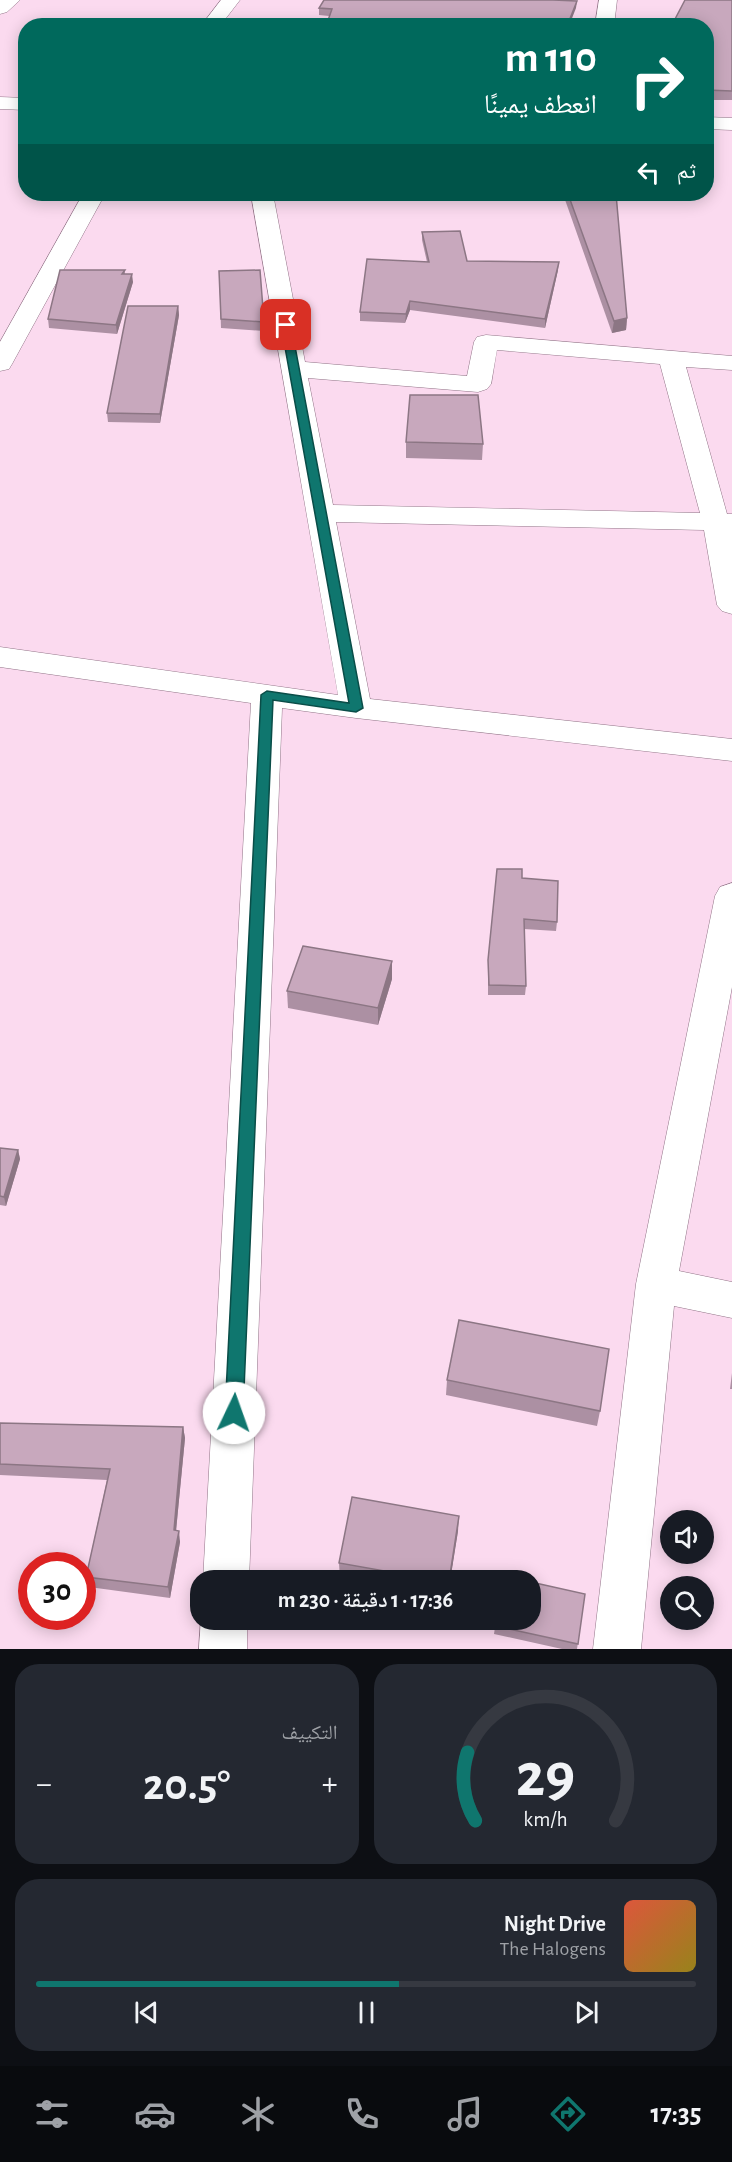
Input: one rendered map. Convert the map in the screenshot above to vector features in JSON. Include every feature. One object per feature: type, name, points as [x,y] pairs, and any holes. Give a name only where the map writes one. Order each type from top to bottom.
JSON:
[{"type":"street","points":[[0,8],[11,0]]},
{"type":"street","points":[[216,18],[231,0]]},
{"type":"street","points":[[605,18],[608,0]]},
{"type":"street","points":[[0,103],[18,104]]},
{"type":"street","points":[[714,123],[732,124]]},
{"type":"street","points":[[0,364],[90,201]]},
{"type":"street","points":[[263,201],[356,708]]},
{"type":"street","points":[[294,369],[478,384],[486,342],[732,363]]},
{"type":"street","points":[[671,358],[724,522],[732,605]]},
{"type":"street","points":[[320,513],[724,522]]},
{"type":"street","points":[[0,657],[356,708],[732,750]]},
{"type":"street","points":[[227,1570],[267,695]]},
{"type":"street","points":[[617,1649],[656,1284],[732,896]]},
{"type":"street","points":[[656,1284],[732,1300]]},
{"type":"street","points":[[223,1649],[224,1630]]},
{"type":"building","points":[[324,0],[577,1],[570,18],[329,18],[332,9],[319,8]]},
{"type":"building","points":[[685,0],[732,0],[732,91],[714,90],[714,18],[676,18]]},
{"type":"building","points":[[571,201],[617,201],[627,318],[614,321]]},
{"type":"building","points":[[460,231],[467,261],[559,262],[545,319],[410,301],[406,314],[360,312],[367,259],[429,262],[422,232]]},
{"type":"building","points":[[60,270],[125,270],[122,274],[132,274],[116,325],[48,319]]},
{"type":"building","points":[[260,270],[264,322],[221,319],[219,271]]},
{"type":"building","points":[[128,306],[178,306],[160,414],[107,413]]},
{"type":"building","points":[[410,395],[478,395],[483,444],[406,442]]},
{"type":"building","points":[[497,869],[522,869],[522,878],[558,881],[557,922],[524,919],[526,986],[489,985],[488,960]]},
{"type":"building","points":[[303,946],[392,961],[378,1008],[287,991]]},
{"type":"building","points":[[0,1148],[18,1150],[4,1197],[0,1196]]},
{"type":"building","points":[[459,1320],[609,1349],[600,1411],[447,1380]]},
{"type":"building","points":[[0,1423],[183,1427],[174,1530],[179,1531],[168,1587],[96,1578],[96,1552],[92,1552],[110,1469],[0,1464]]},
{"type":"building","points":[[352,1497],[459,1516],[451,1570],[379,1570],[339,1563]]},
{"type":"building","points":[[541,1584],[585,1594],[578,1644],[513,1630],[541,1630]]},
{"type":"route","points":[[234,1413],[267,695],[356,708],[286,325]]}]
